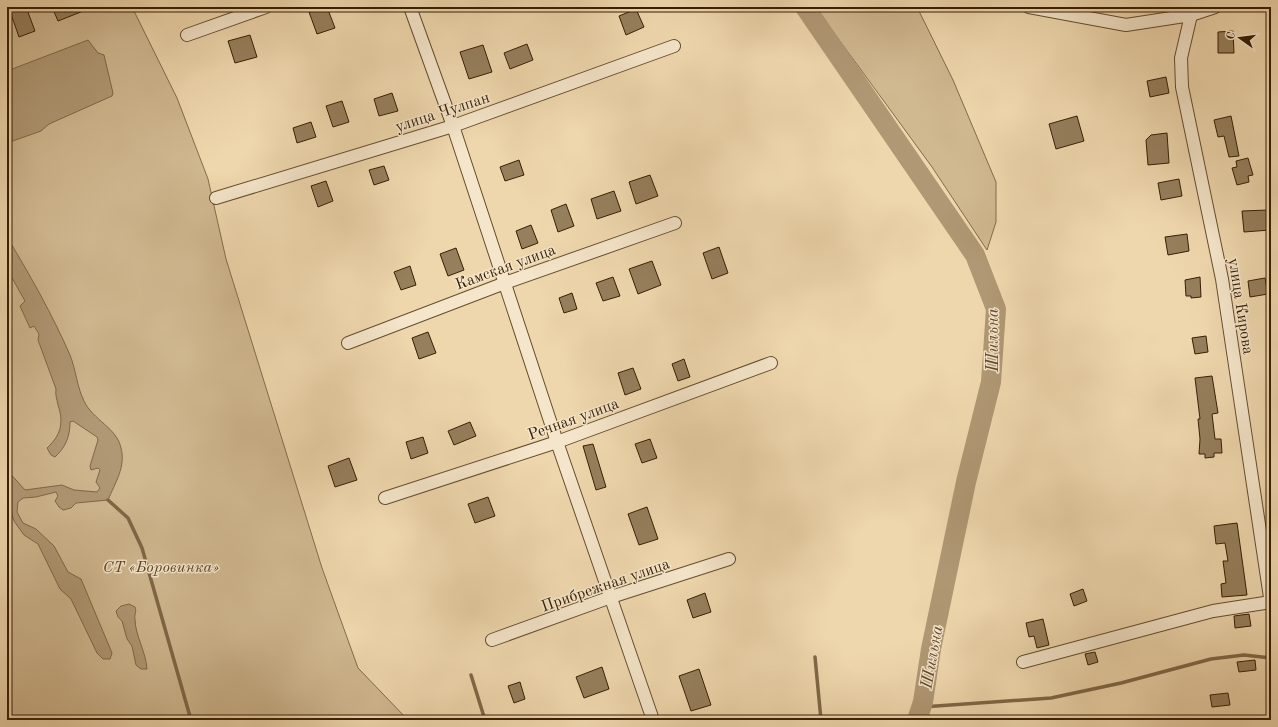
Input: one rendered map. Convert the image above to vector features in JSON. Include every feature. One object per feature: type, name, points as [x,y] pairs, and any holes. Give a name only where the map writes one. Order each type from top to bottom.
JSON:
[{"type":"street","points":[[187,36],[266,7]]},
{"type":"street","points":[[410,7],[453,126],[557,442],[653,720]]},
{"type":"street","points":[[1029,7],[1126,25],[1191,15],[1215,7]]},
{"type":"street","name":"улица Кирова","points":[[1191,15],[1181,58],[1182,87],[1222,279],[1271,603]]},
{"type":"street","name":"улица Чулпан","points":[[216,198],[453,126],[674,46]]},
{"type":"street","name":"Камская улица","points":[[348,343],[505,283],[676,223]]},
{"type":"street","name":"Речная улица","points":[[385,498],[557,442],[771,364]]},
{"type":"street","name":"Прибрежная улица","points":[[492,640],[611,597],[729,559]]},
{"type":"street","points":[[1023,662],[1213,610],[1271,603]]},
{"type":"green space","name":"СТ «Боровинка»","points":[[7,7],[132,7],[177,98],[208,179],[226,259],[322,568],[358,668],[408,720],[7,720]]},
{"type":"green space","points":[[815,7],[917,7],[953,80],[996,182],[996,222],[987,250],[932,167]]},
{"type":"shaded area","points":[[88,40],[98,53],[104,55],[113,93],[112,96],[49,124],[41,131],[7,143],[7,71]]},
{"type":"shaded area","points":[[7,237],[56,325],[70,355],[84,401],[93,414],[115,435],[121,448],[121,468],[108,500],[76,503],[71,508],[63,510],[55,501],[58,496],[56,492],[36,497],[23,498],[18,502],[17,512],[23,523],[36,529],[54,546],[68,572],[81,579],[112,653],[110,659],[103,659],[97,653],[71,599],[60,589],[38,544],[24,535],[14,521],[8,504],[9,490],[7,489],[7,470],[25,490],[62,485],[74,490],[97,492],[100,488],[96,482],[100,470],[98,468],[91,470],[90,466],[98,440],[97,437],[73,421],[70,422],[67,441],[59,453],[55,457],[51,455],[47,448],[58,433],[61,423],[56,389],[38,340],[39,334],[34,326],[30,328],[20,306],[25,301],[7,269]]},
{"type":"shaded area","points":[[129,604],[136,609],[135,625],[145,656],[147,669],[141,669],[136,665],[132,646],[127,639],[122,621],[118,617],[116,611],[121,606]]},
{"type":"building","points":[[20,7],[26,7],[35,31],[19,37],[10,11]]},
{"type":"building","points":[[52,7],[91,7],[91,8],[58,21]]},
{"type":"building","points":[[327,7],[335,28],[317,34],[309,12]]},
{"type":"building","points":[[636,9],[644,27],[626,35],[619,16]]},
{"type":"building","points":[[1233,31],[1234,53],[1218,53],[1218,32]]},
{"type":"building","points":[[250,35],[257,57],[235,63],[228,41]]},
{"type":"building","points":[[527,44],[533,60],[510,69],[504,53]]},
{"type":"building","points":[[483,45],[492,72],[469,79],[460,52]]},
{"type":"building","points":[[1166,77],[1169,93],[1150,97],[1147,81]]},
{"type":"building","points":[[392,93],[398,111],[379,116],[374,99]]},
{"type":"building","points":[[342,101],[349,122],[333,127],[326,106]]},
{"type":"building","points":[[1077,116],[1084,141],[1056,149],[1049,124]]},
{"type":"building","points":[[1231,116],[1239,156],[1229,157],[1224,136],[1218,137],[1214,120]]},
{"type":"building","points":[[311,122],[316,137],[297,143],[293,128]]},
{"type":"building","points":[[1167,133],[1169,163],[1148,165],[1146,140],[1151,135]]},
{"type":"building","points":[[1248,158],[1253,175],[1248,176],[1249,182],[1237,185],[1232,168],[1237,167],[1236,161]]},
{"type":"building","points":[[519,160],[524,175],[505,181],[500,167]]},
{"type":"building","points":[[384,166],[389,180],[374,185],[369,170]]},
{"type":"building","points":[[650,175],[658,196],[636,204],[629,182]]},
{"type":"building","points":[[1179,179],[1182,196],[1161,200],[1158,183]]},
{"type":"building","points":[[326,181],[333,201],[318,207],[311,186]]},
{"type":"building","points":[[614,191],[621,211],[597,219],[591,199]]},
{"type":"building","points":[[566,204],[574,226],[558,232],[551,210]]},
{"type":"building","points":[[1268,210],[1270,230],[1244,232],[1242,211]]},
{"type":"building","points":[[531,225],[538,243],[522,249],[516,231]]},
{"type":"building","points":[[1187,234],[1189,251],[1168,255],[1165,237]]},
{"type":"building","points":[[719,247],[728,273],[712,279],[703,253]]},
{"type":"building","points":[[456,248],[464,270],[448,276],[440,254]]},
{"type":"building","points":[[652,261],[661,285],[638,294],[629,269]]},
{"type":"building","points":[[410,266],[416,285],[401,290],[394,272]]},
{"type":"building","points":[[613,277],[620,296],[603,301],[596,283]]},
{"type":"building","points":[[1200,277],[1201,297],[1191,298],[1191,296],[1186,296],[1185,280]]},
{"type":"building","points":[[1265,278],[1268,294],[1250,297],[1248,281]]},
{"type":"building","points":[[572,293],[577,309],[564,313],[559,298]]},
{"type":"building","points":[[428,332],[436,353],[419,359],[412,338]]},
{"type":"building","points":[[1206,336],[1208,352],[1195,354],[1192,338]]},
{"type":"building","points":[[684,359],[690,377],[678,381],[672,364]]},
{"type":"building","points":[[633,368],[641,389],[625,395],[618,373]]},
{"type":"building","points":[[1212,376],[1218,413],[1212,414],[1215,439],[1221,439],[1222,453],[1214,453],[1214,457],[1205,458],[1205,454],[1199,454],[1200,439],[1198,419],[1200,419],[1195,378]]},
{"type":"building","points":[[470,422],[476,436],[454,445],[448,431]]},
{"type":"building","points":[[423,437],[428,453],[411,459],[406,442]]},
{"type":"building","points":[[650,439],[657,458],[642,463],[635,444]]},
{"type":"building","points":[[593,444],[606,487],[596,490],[583,446]]},
{"type":"building","points":[[349,458],[357,480],[335,487],[328,466]]},
{"type":"building","points":[[488,497],[495,516],[475,523],[468,504]]},
{"type":"building","points":[[647,507],[658,539],[639,545],[628,514]]},
{"type":"building","points":[[1237,523],[1247,595],[1222,597],[1221,584],[1226,583],[1223,561],[1228,561],[1225,543],[1216,544],[1214,526]]},
{"type":"building","points":[[1083,589],[1087,601],[1074,606],[1070,594]]},
{"type":"building","points":[[705,593],[711,612],[693,618],[687,600]]},
{"type":"building","points":[[1249,614],[1251,626],[1235,628],[1234,616]]},
{"type":"building","points":[[1043,619],[1049,645],[1037,648],[1034,636],[1029,637],[1026,623]]},
{"type":"building","points":[[1095,652],[1098,662],[1088,665],[1085,654]]},
{"type":"building","points":[[1255,660],[1256,670],[1239,672],[1237,662]]},
{"type":"building","points":[[602,667],[609,689],[584,698],[576,677]]},
{"type":"building","points":[[699,669],[711,705],[691,711],[679,676]]},
{"type":"building","points":[[520,682],[525,699],[514,703],[508,686]]},
{"type":"building","points":[[1228,693],[1230,705],[1212,707],[1210,695]]},
{"type":"waterway","name":"Шильна","points":[[805,7],[975,255],[996,309],[991,382],[966,482],[931,649],[923,702],[917,720]]},
{"type":"waterway","points":[[108,500],[128,518],[142,548],[191,720]]},
{"type":"waterway","points":[[922,707],[1051,698],[1121,683],[1211,659],[1244,655],[1271,658]]},
{"type":"waterway","points":[[815,657],[821,720]]},
{"type":"waterway","points":[[471,675],[485,720]]}]
